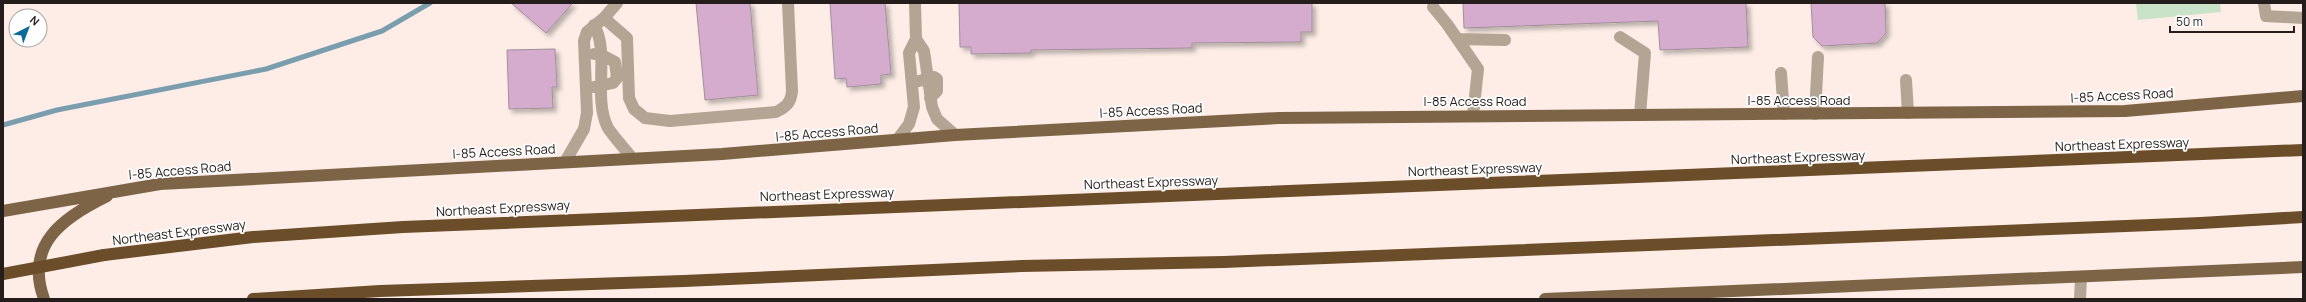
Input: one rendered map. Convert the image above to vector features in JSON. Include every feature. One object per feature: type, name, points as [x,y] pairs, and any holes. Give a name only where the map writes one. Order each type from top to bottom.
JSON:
[{"type":"highway","name":"Northeast Expressway","points":[[3,274],[104,255],[253,237],[411,226],[2303,150]]},
{"type":"highway","points":[[254,299],[380,291],[684,281],[1022,266],[1224,262],[2200,223],[2303,217]]},
{"type":"main road","name":"I-85 Access Road","points":[[3,211],[121,189],[160,184],[722,154],[954,134],[1279,118],[1474,115],[2125,111],[2303,96]]},
{"type":"main road","points":[[44,299],[39,274],[42,252],[53,231],[80,209],[121,189]]},
{"type":"main road","points":[[1545,299],[1645,297],[2303,267]]},
{"type":"street","points":[[565,162],[584,129],[587,113],[584,55],[586,32],[617,3]]},
{"type":"street","points":[[599,21],[627,38],[629,98],[634,109],[645,118],[670,121],[776,112],[785,108],[791,101],[792,91],[788,3]]},
{"type":"street","points":[[897,140],[913,115],[914,107],[909,53],[916,39],[914,3]]},
{"type":"street","points":[[2264,3],[2266,16],[2303,18]]},
{"type":"street","points":[[1433,7],[1458,39],[1478,69],[1474,115]]},
{"type":"street","points":[[599,21],[600,87],[603,113],[608,127],[632,158]]},
{"type":"street","points":[[1620,37],[1645,53],[1640,115]]},
{"type":"street","points":[[916,39],[924,51],[926,79],[937,119],[954,134]]},
{"type":"street","points":[[1458,39],[1505,40]]},
{"type":"street","points":[[584,55],[600,54]]},
{"type":"street","points":[[1815,114],[1818,57]]},
{"type":"street","points":[[1782,73],[1784,114]]},
{"type":"street","points":[[912,82],[926,79]]},
{"type":"street","points":[[1906,80],[1908,113]]},
{"type":"street","points":[[586,88],[600,87]]},
{"type":"street","points":[[2080,299],[2081,277]]},
{"type":"green space","points":[[2136,3],[2220,3],[2221,12],[2138,20]]},
{"type":"building","points":[[511,3],[573,3],[546,33]]},
{"type":"building","points":[[696,3],[750,3],[758,95],[705,100]]},
{"type":"building","points":[[830,3],[885,3],[891,74],[881,75],[881,84],[847,87],[846,78],[835,79]]},
{"type":"building","points":[[959,3],[1312,3],[1312,32],[1301,32],[1301,42],[1192,43],[1192,48],[1031,50],[1031,53],[971,54],[971,47],[960,47]]},
{"type":"building","points":[[1463,3],[1746,3],[1748,47],[1660,50],[1658,21],[1464,28]]},
{"type":"building","points":[[1811,3],[1885,3],[1886,33],[1877,43],[1822,46],[1813,37]]},
{"type":"building","points":[[555,49],[557,87],[552,87],[553,108],[509,109],[507,50]]},
{"type":"waterway","points":[[3,125],[57,110],[266,69],[382,31],[430,3]]}]
